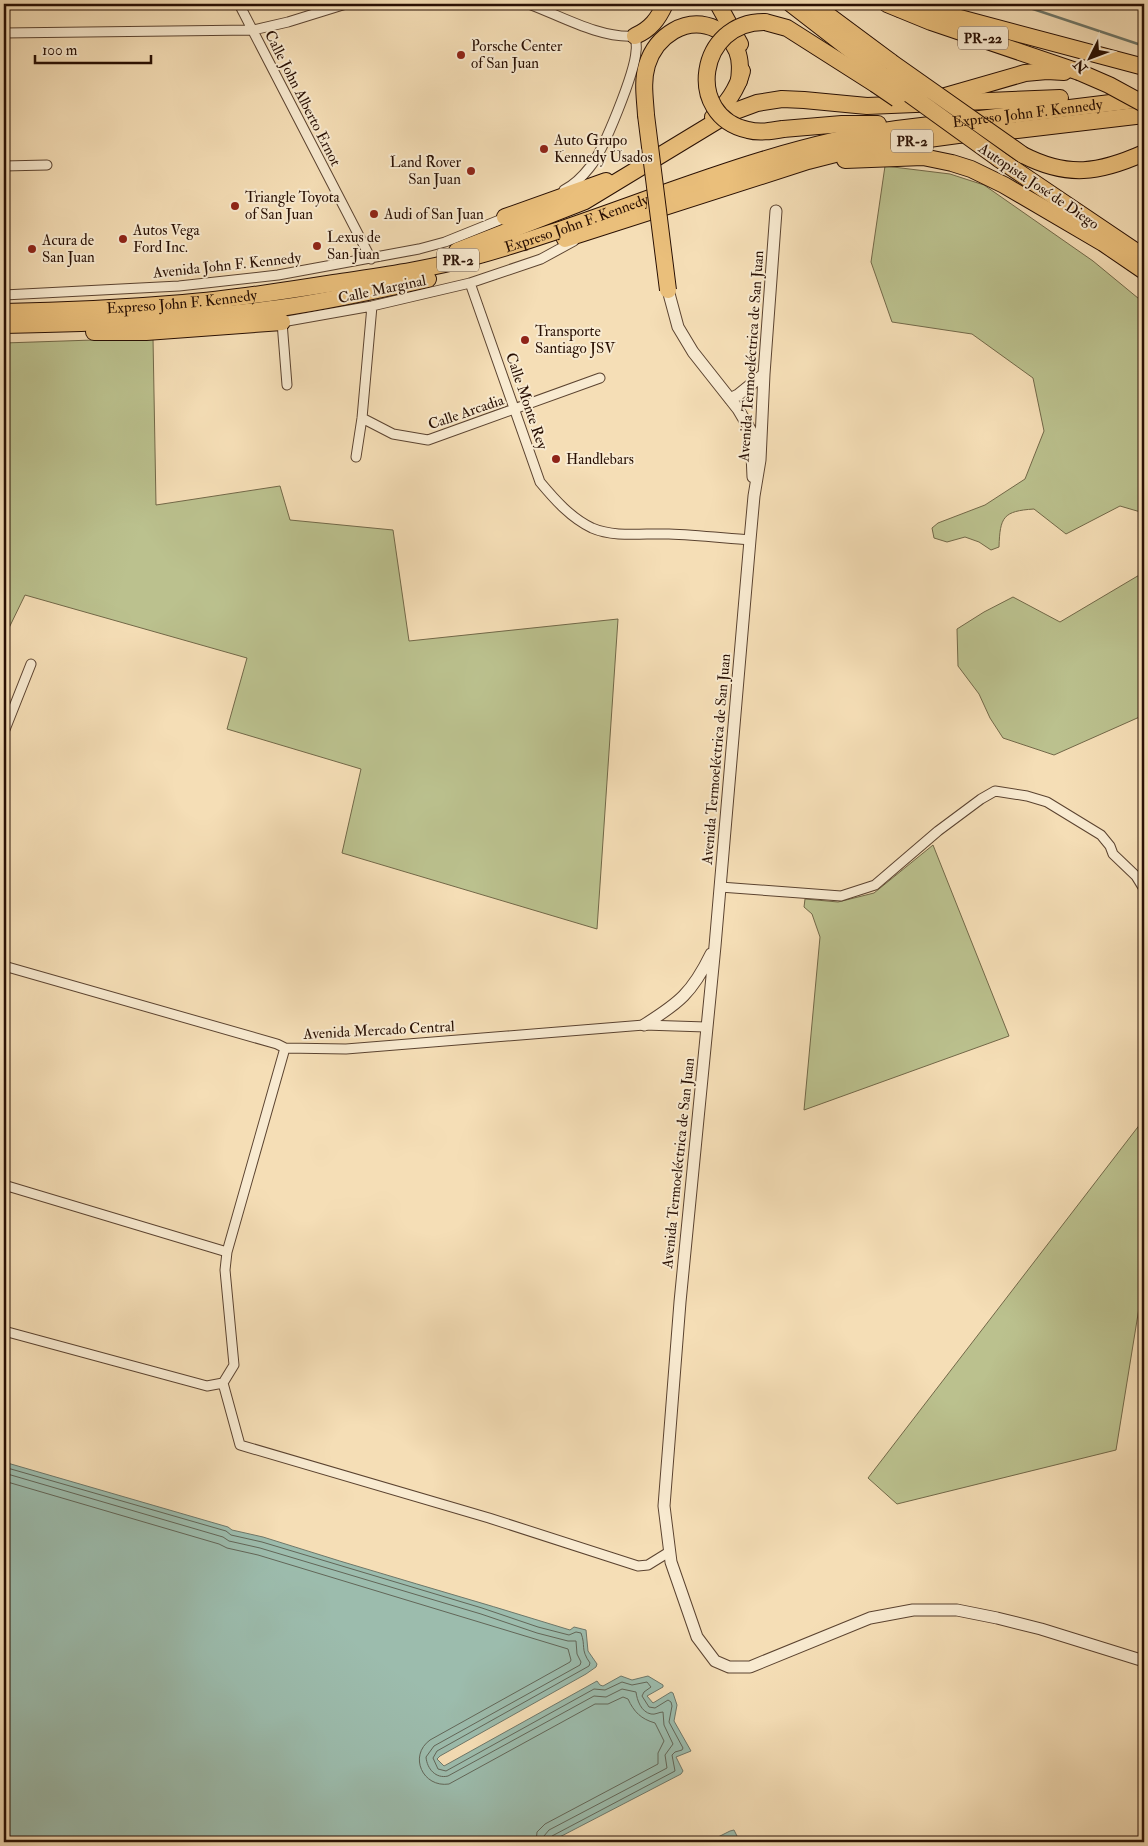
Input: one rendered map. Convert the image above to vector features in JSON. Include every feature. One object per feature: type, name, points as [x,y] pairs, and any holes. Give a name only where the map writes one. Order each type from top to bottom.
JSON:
[{"type":"highway","points":[[635,36],[655,4]]},
{"type":"highway","points":[[635,36],[646,31],[654,23],[665,4]]},
{"type":"highway","points":[[700,131],[726,104],[739,81],[744,60],[738,39],[718,4]]},
{"type":"highway","name":"Autopista José de Diego","points":[[791,4],[955,128],[1144,257]]},
{"type":"highway","points":[[813,4],[883,74]]},
{"type":"highway","points":[[893,6],[941,13],[1144,67]]},
{"type":"highway","name":"PR-22","points":[[893,6],[931,22],[1079,72],[1110,85],[1144,104]]},
{"type":"highway","points":[[897,129],[876,123],[759,132],[733,125],[719,114],[708,92],[707,71],[709,61],[716,48],[729,33],[743,24],[765,22],[787,28],[883,74],[1023,155],[1046,166],[1076,171],[1111,166],[1144,154]]},
{"type":"highway","points":[[668,290],[646,115],[644,82],[650,57],[664,38],[675,30],[686,25],[710,26],[723,33],[737,51],[740,64],[739,81]]},
{"type":"highway","points":[[916,104],[1025,73],[1047,71],[1079,72]]},
{"type":"highway","points":[[422,269],[434,258],[585,202],[730,113],[770,100],[804,100],[866,106],[1070,98],[1093,104]]},
{"type":"highway","name":"Expreso John F. Kennedy","points":[[4,312],[184,303],[262,294],[422,269],[505,248],[697,181],[815,145],[863,134],[897,129],[1144,99]]},
{"type":"highway","name":"Expreso John F. Kennedy","points":[[4,326],[183,318],[280,308],[365,293],[456,272],[523,253],[808,160],[856,149],[948,136],[1144,115]]},
{"type":"highway","points":[[808,160],[923,157],[971,169],[1004,185],[1103,243],[1144,271]]},
{"type":"highway","points":[[505,218],[601,182],[633,173]]},
{"type":"highway","points":[[60,324],[97,333],[282,322]]},
{"type":"street","name":"Calle John Alberto Ernot","points":[[239,4],[371,259]]},
{"type":"street","points":[[4,33],[253,30],[288,22],[346,4]]},
{"type":"street","points":[[529,4],[598,31],[618,36],[635,36]]},
{"type":"street","name":"Avenida John F. Kennedy","points":[[4,295],[179,286],[268,276],[419,250],[445,242],[505,218],[546,200],[569,187],[591,166],[604,142],[627,85],[636,53],[635,36]]},
{"type":"street","points":[[4,166],[47,165]]},
{"type":"street","name":"Avenida Termoeléctrica de San Juan","points":[[776,211],[764,374],[760,460],[754,496],[715,946],[680,1302],[664,1506],[670,1562],[697,1638],[715,1661],[729,1667],[750,1667],[870,1618],[913,1610],[956,1610],[997,1618],[1144,1661]]},
{"type":"street","name":"Calle Marginal","points":[[282,322],[372,306],[470,283],[541,259],[596,229]]},
{"type":"street","name":"Calle Monte Rey","points":[[470,283],[516,409],[540,482],[554,499],[574,517],[594,528],[620,534],[668,534],[750,540]]},
{"type":"street","points":[[668,290],[678,327],[693,352],[738,409],[751,430],[754,496]]},
{"type":"street","points":[[356,457],[362,418],[372,306]]},
{"type":"street","points":[[282,322],[287,385]]},
{"type":"street","points":[[730,399],[744,391],[764,374]]},
{"type":"street","name":"Calle Arcadia","points":[[362,418],[394,434],[428,440],[600,378]]},
{"type":"street","points":[[4,732],[30,664]]},
{"type":"street","points":[[720,887],[841,896],[875,885],[938,831],[995,791],[1027,796],[1047,802],[1101,836],[1110,846],[1113,854],[1136,876],[1144,889]]},
{"type":"street","points":[[644,1026],[687,994],[700,977],[715,946]]},
{"type":"street","name":"Avenida Mercado Central","points":[[4,966],[285,1048],[346,1049],[644,1026],[706,1027]]},
{"type":"street","points":[[285,1048],[227,1252],[226,1270],[234,1365],[223,1383],[240,1445],[489,1518],[638,1566],[648,1565],[669,1552]]},
{"type":"street","points":[[4,1185],[227,1252]]},
{"type":"street","points":[[4,1332],[207,1386],[223,1383]]},
{"type":"green space","points":[[885,166],[950,174],[984,185],[1093,261],[1144,303],[1144,513],[1120,506],[1066,534],[1034,509],[1024,510],[1010,514],[1005,518],[1002,522],[999,547],[991,550],[979,542],[965,537],[947,542],[934,538],[932,528],[938,523],[985,505],[1025,479],[1044,431],[1033,378],[972,334],[892,322],[871,262]]},
{"type":"green space","points":[[153,338],[156,505],[280,486],[290,520],[393,530],[409,641],[618,619],[597,929],[342,853],[361,769],[227,729],[247,658],[25,595],[7,632],[4,631],[4,343]]},
{"type":"green space","points":[[1144,525],[1144,715],[1054,755],[1003,738],[990,718],[979,694],[958,666],[957,629],[1013,597],[1060,622],[1141,574]]},
{"type":"green space","points":[[933,845],[1009,1036],[804,1110],[820,937],[812,914],[804,907],[805,899],[838,902],[874,893]]},
{"type":"green space","points":[[1144,1119],[1144,1277],[1116,1450],[897,1504],[868,1478]]},
{"type":"water","points":[[4,1462],[228,1527],[232,1530],[263,1537],[570,1630],[574,1627],[586,1630],[588,1651],[597,1664],[596,1667],[440,1756],[437,1759],[444,1766],[597,1681],[603,1686],[621,1676],[632,1680],[648,1676],[663,1685],[663,1687],[647,1696],[653,1703],[671,1692],[673,1693],[677,1705],[674,1721],[691,1751],[676,1757],[683,1771],[681,1774],[550,1842],[4,1842]]},
{"type":"water","points":[[734,1830],[740,1842],[708,1842],[730,1831]]},
{"type":"waterway","points":[[1018,4],[1144,46]]},
{"type":"place","name":"Porsche Center of San Juan","points":[[461,55]]},
{"type":"place","name":"Auto Grupo Kennedy Usados","points":[[544,149]]},
{"type":"place","name":"Land Rover San Juan","points":[[471,171]]},
{"type":"place","name":"Triangle Toyota of San Juan","points":[[235,206]]},
{"type":"place","name":"Audi of San Juan","points":[[374,214]]},
{"type":"place","name":"Autos Vega Ford Inc.","points":[[123,239]]},
{"type":"place","name":"Lexus de San Juan","points":[[317,246]]},
{"type":"place","name":"Acura de San Juan","points":[[32,249]]},
{"type":"place","name":"Transporte Santiago JSV","points":[[525,340]]},
{"type":"place","name":"Handlebars","points":[[556,459]]}]
